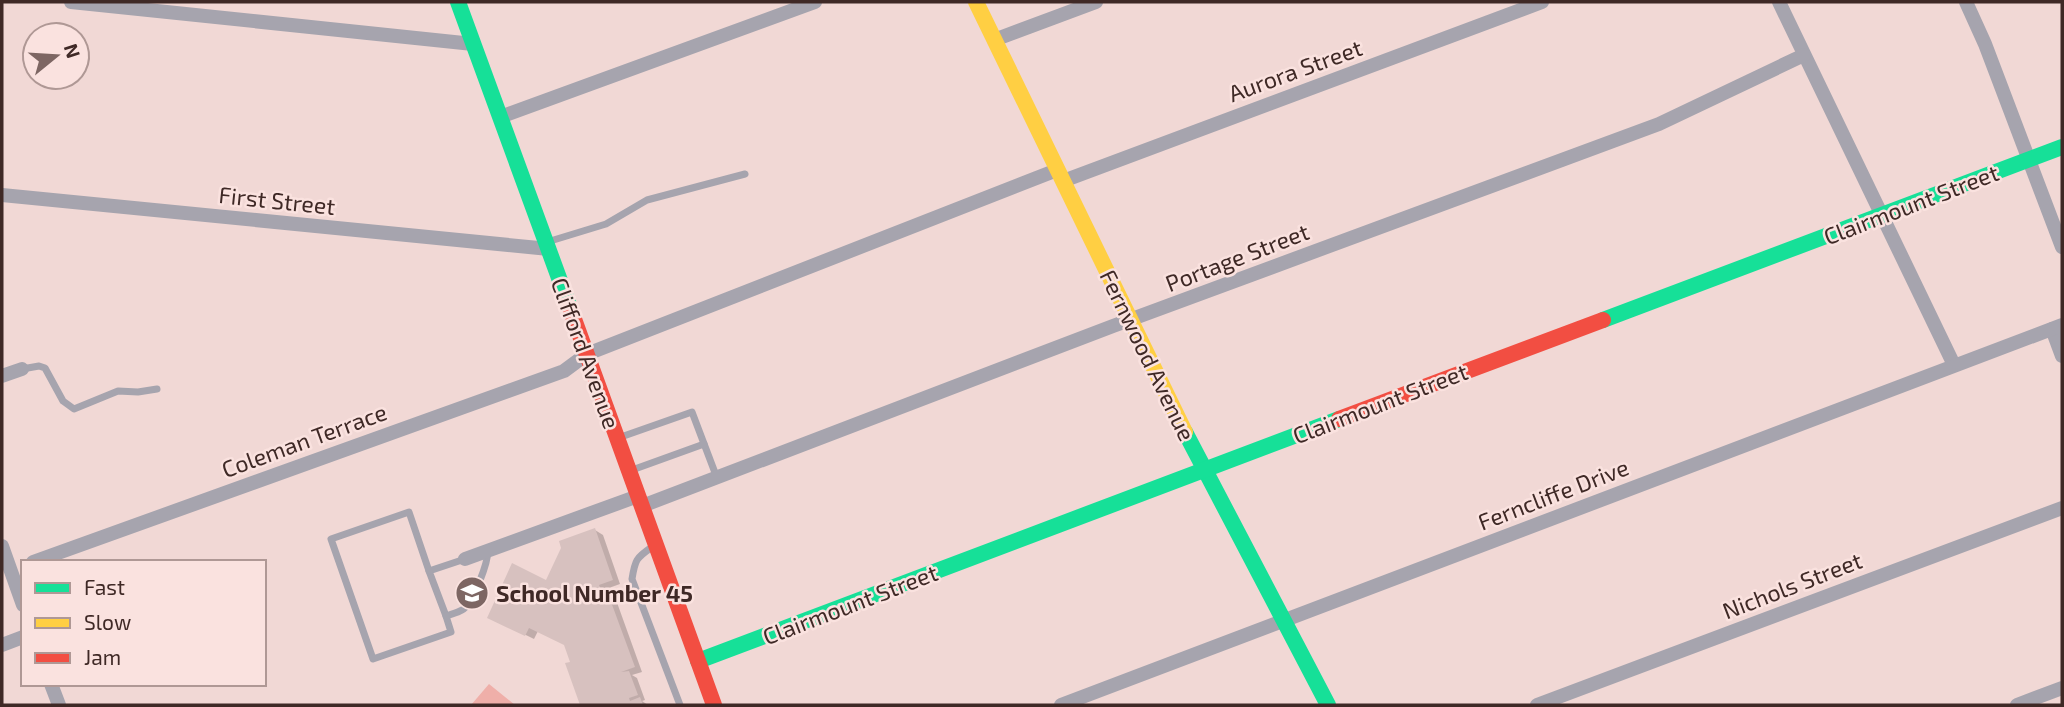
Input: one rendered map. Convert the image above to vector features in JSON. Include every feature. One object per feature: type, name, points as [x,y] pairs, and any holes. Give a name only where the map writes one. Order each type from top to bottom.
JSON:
[{"type":"street","points":[[71,2],[473,44]]},
{"type":"street","name":"Clifford Avenue","points":[[458,2],[714,705]]},
{"type":"street","points":[[500,117],[815,2]]},
{"type":"street","name":"Fernwood Avenue","points":[[976,2],[1204,469],[1328,705]]},
{"type":"street","points":[[995,40],[1096,2]]},
{"type":"street","name":"Aurora Street","points":[[587,354],[1060,175],[1542,2]]},
{"type":"street","points":[[1779,2],[1954,365]]},
{"type":"street","points":[[1966,2],[1985,44],[2062,247]]},
{"type":"street","name":"Portage Street","points":[[465,559],[717,478],[1131,320],[1659,124],[1804,55]]},
{"type":"street","name":"Clairmount Street","points":[[698,661],[2062,147]]},
{"type":"street","name":"First Street","points":[[2,195],[547,246]]},
{"type":"street","points":[[2057,327],[2062,356]]},
{"type":"street","name":"Ferncliffe Drive","points":[[1060,705],[2057,327]]},
{"type":"street","name":"Coleman Terrace","points":[[39,560],[564,370],[587,354]]},
{"type":"street","points":[[2,376],[22,369]]},
{"type":"street","name":"Nichols Street","points":[[1537,705],[2062,508]]},
{"type":"street","points":[[2,546],[16,568],[21,594]]},
{"type":"street","points":[[2,645],[21,638]]},
{"type":"street","points":[[52,686],[59,705]]},
{"type":"street","points":[[2017,705],[2062,688]]},
{"type":"lane","points":[[547,246],[606,224],[647,200],[745,174]]},
{"type":"lane","points":[[22,369],[39,366],[45,368],[63,401],[74,409],[118,391],[157,389]]},
{"type":"lane","points":[[617,438],[692,412],[717,478]]},
{"type":"lane","points":[[629,471],[704,444]]},
{"type":"lane","points":[[409,512],[429,570],[451,632],[373,659],[331,539],[409,512]]},
{"type":"lane","points":[[656,544],[638,557],[632,579],[680,705]]},
{"type":"lane","points":[[446,616],[464,610],[488,558],[488,550]]},
{"type":"lane","points":[[429,570],[465,559]]},
{"type":"shaded area","points":[[489,684],[515,705],[471,705]]},
{"type":"building","points":[[595,528],[613,580],[599,585],[602,592],[607,591],[635,667],[621,672],[629,671],[638,695],[629,698],[630,701],[640,697],[643,705],[580,705],[565,663],[570,662],[564,645],[529,628],[525,636],[487,618],[512,563],[546,580],[561,548],[559,541]]},
{"type":"traffic: fast","points":[[458,2],[570,308]]},
{"type":"traffic: fast","points":[[1603,320],[2062,147]]},
{"type":"traffic: fast","points":[[698,661],[1339,419]]},
{"type":"traffic: fast","points":[[1185,432],[1328,705]]},
{"type":"traffic: slow","points":[[976,2],[1185,432]]},
{"type":"traffic: jam","points":[[570,308],[714,705]]},
{"type":"traffic: jam","points":[[1339,419],[1603,320]]},
{"type":"place","name":"School Number 45","points":[[472,593]]}]
